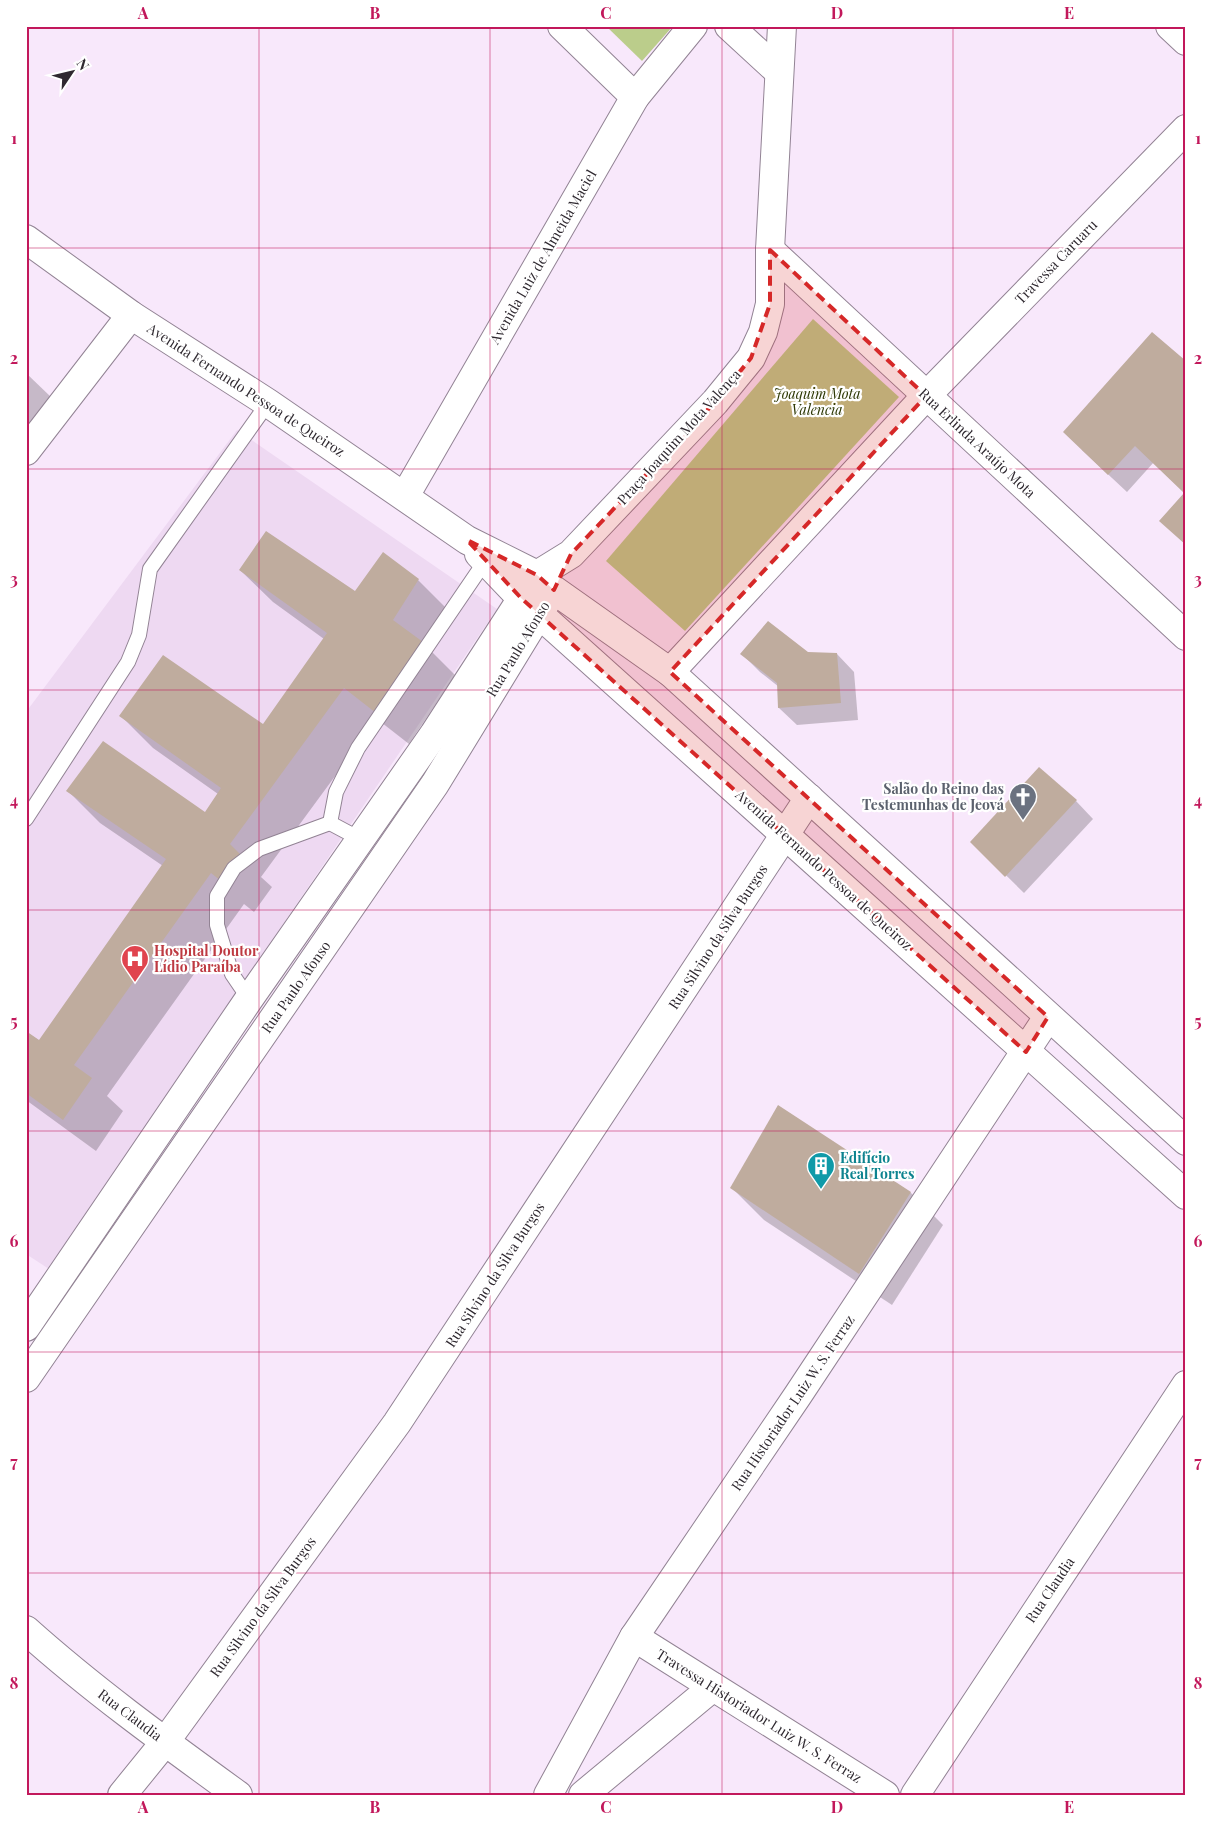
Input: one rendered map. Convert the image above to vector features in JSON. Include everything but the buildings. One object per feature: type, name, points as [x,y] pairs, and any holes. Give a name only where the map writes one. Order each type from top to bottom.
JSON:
[{"type":"street","points":[[562,26],[635,97]]},
{"type":"street","name":"Avenida Luiz de Almeida Maciel","points":[[405,496],[635,97],[693,26]]},
{"type":"street","points":[[729,26],[778,71]]},
{"type":"street","name":"Praça Joaquim Mota Valença","points":[[545,583],[563,573],[571,554],[715,402],[751,358],[763,332],[770,304],[770,250],[778,71],[782,26]]},
{"type":"street","points":[[1170,26],[1186,41]]},
{"type":"street","name":"Travessa Caruaru","points":[[926,396],[1186,128]]},
{"type":"street","name":"Avenida Fernando Pessoa de Queiroz","points":[[26,239],[131,315],[268,403],[405,496],[489,557],[530,606],[1186,1195]]},
{"type":"street","name":"Rua Erlinda Araújo Mota","points":[[770,250],[1186,636]]},
{"type":"street","points":[[26,451],[131,315]]},
{"type":"street","points":[[670,672],[926,396]]},
{"type":"street","name":"Avenida Fernando Pessoa de Queiroz","points":[[489,557],[545,583],[670,672],[1186,1141]]},
{"type":"street","name":"Rua Paulo Afonso","points":[[33,1316],[360,839],[434,734],[530,606],[545,583]]},
{"type":"street","name":"Rua Paulo Afonso","points":[[26,1378],[435,784],[530,606]]},
{"type":"street","name":"Rua Silvino da Silva Burgos","points":[[122,1795],[165,1742],[397,1422],[809,798]]},
{"type":"street","points":[[360,839],[384,859]]},
{"type":"street","name":"Rua Historiador Luiz W. S. Ferraz","points":[[548,1795],[634,1638],[798,1395],[1048,1017]]},
{"type":"street","points":[[215,1051],[241,1067]]},
{"type":"street","points":[[33,1316],[66,1321]]},
{"type":"street","name":"Rua Claudia","points":[[915,1795],[1186,1385]]},
{"type":"street","name":"Rua Claudia","points":[[26,1630],[68,1668],[238,1795]]},
{"type":"street","name":"Travessa Historiador Luiz W. S. Ferraz","points":[[634,1638],[885,1795]]},
{"type":"street","points":[[583,1795],[713,1687]]},
{"type":"lane","points":[[26,819],[128,662],[139,635],[150,569],[268,403]]},
{"type":"lane","points":[[330,822],[336,792],[358,748],[489,557]]},
{"type":"lane","points":[[330,822],[360,839]]},
{"type":"lane","points":[[249,1000],[232,974],[219,933],[217,925],[217,896],[234,868],[258,849],[330,822]]},
{"type":"highlighted area","points":[[770,250],[926,396],[670,672],[1048,1017],[1026,1052],[521,598],[467,540],[537,575],[554,590],[571,554],[715,402],[751,358],[770,304]]},
{"type":"shaded area","name":"Hospital Doutor Lídio Paraíba","points":[[237,430],[497,609],[49,1269],[26,1254],[26,712]]},
{"type":"green space","points":[[606,26],[673,26],[642,61]]},
{"type":"green space","name":"Joaquim Mota Valencia","points":[[813,319],[899,397],[685,631],[606,561]]},
{"type":"place","name":"Salão do Reino das Testemunhas de Jeová","points":[[1023,821]]},
{"type":"place","name":"Hospital Doutor Lídio Paraíba","points":[[135,983]]},
{"type":"place","name":"Edifício Real Torres","points":[[821,1190]]}]
